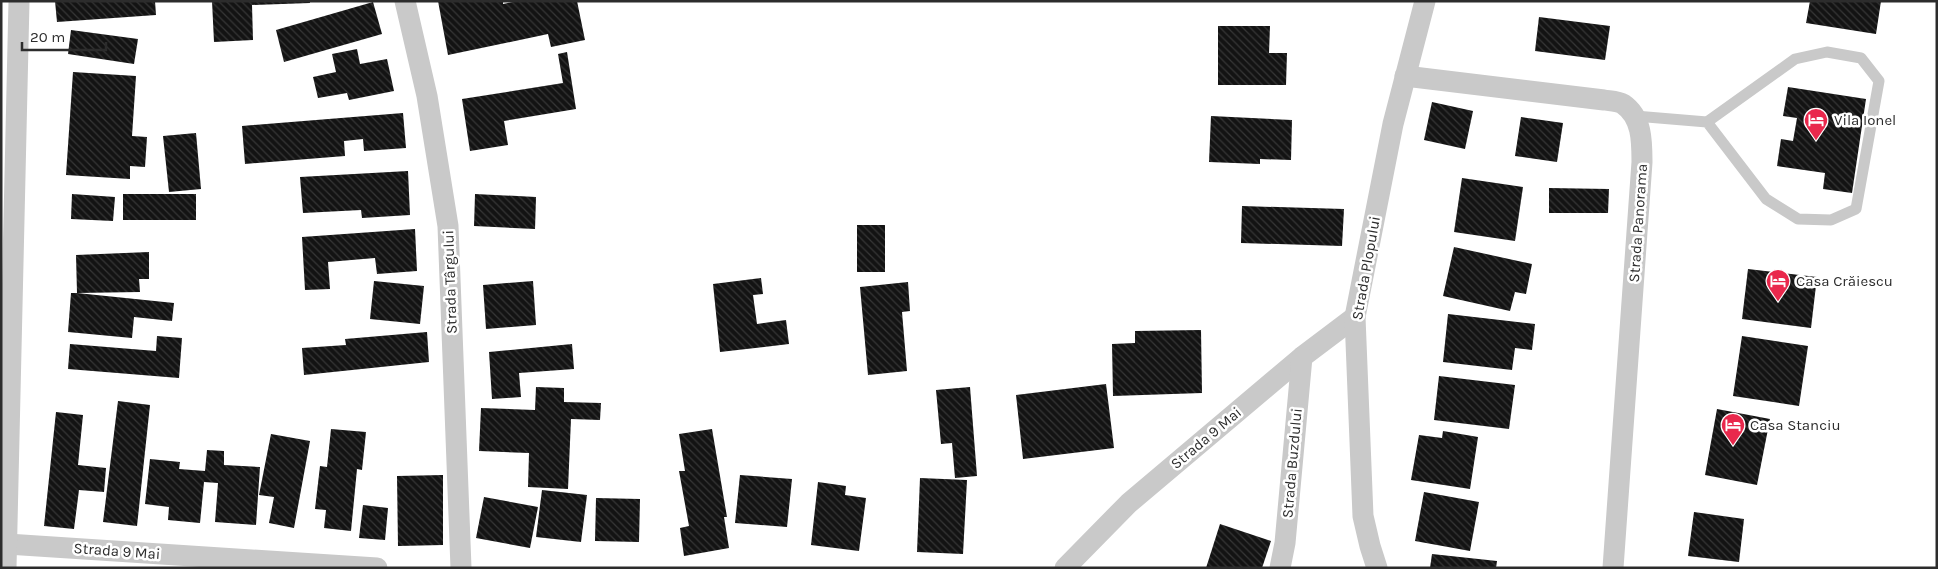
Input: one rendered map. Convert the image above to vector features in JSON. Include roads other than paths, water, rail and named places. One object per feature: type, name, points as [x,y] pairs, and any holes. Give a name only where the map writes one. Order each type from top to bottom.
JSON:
[{"type":"street","points":[[6,568],[19,1]]},
{"type":"street","name":"Strada Târgului","points":[[405,1],[427,96],[448,226],[461,568]]},
{"type":"street","name":"Strada Plopului","points":[[1377,568],[1364,516],[1355,318],[1393,124],[1425,1]]},
{"type":"street","points":[[1405,76],[1622,103],[1635,116]]},
{"type":"street","name":"Strada Panorama","points":[[1613,568],[1642,162],[1642,137],[1635,116]]},
{"type":"street","name":"Strada 9 Mai","points":[[1065,568],[1129,503],[1302,357],[1355,318]]},
{"type":"street","name":"Strada Buzdului","points":[[1280,568],[1285,543],[1302,357]]},
{"type":"street","name":"Strada 9 Mai","points":[[7,544],[378,568]]},
{"type":"lane","points":[[1635,116],[1707,122],[1796,59],[1827,52],[1861,58],[1879,81],[1856,209],[1831,220],[1798,220],[1766,199],[1707,122]]},
{"type":"place","name":"Vila Ionel","points":[[1816,141]]},
{"type":"place","name":"Casa Crăiescu","points":[[1778,302]]},
{"type":"place","name":"Casa Stanciu","points":[[1733,446]]}]
